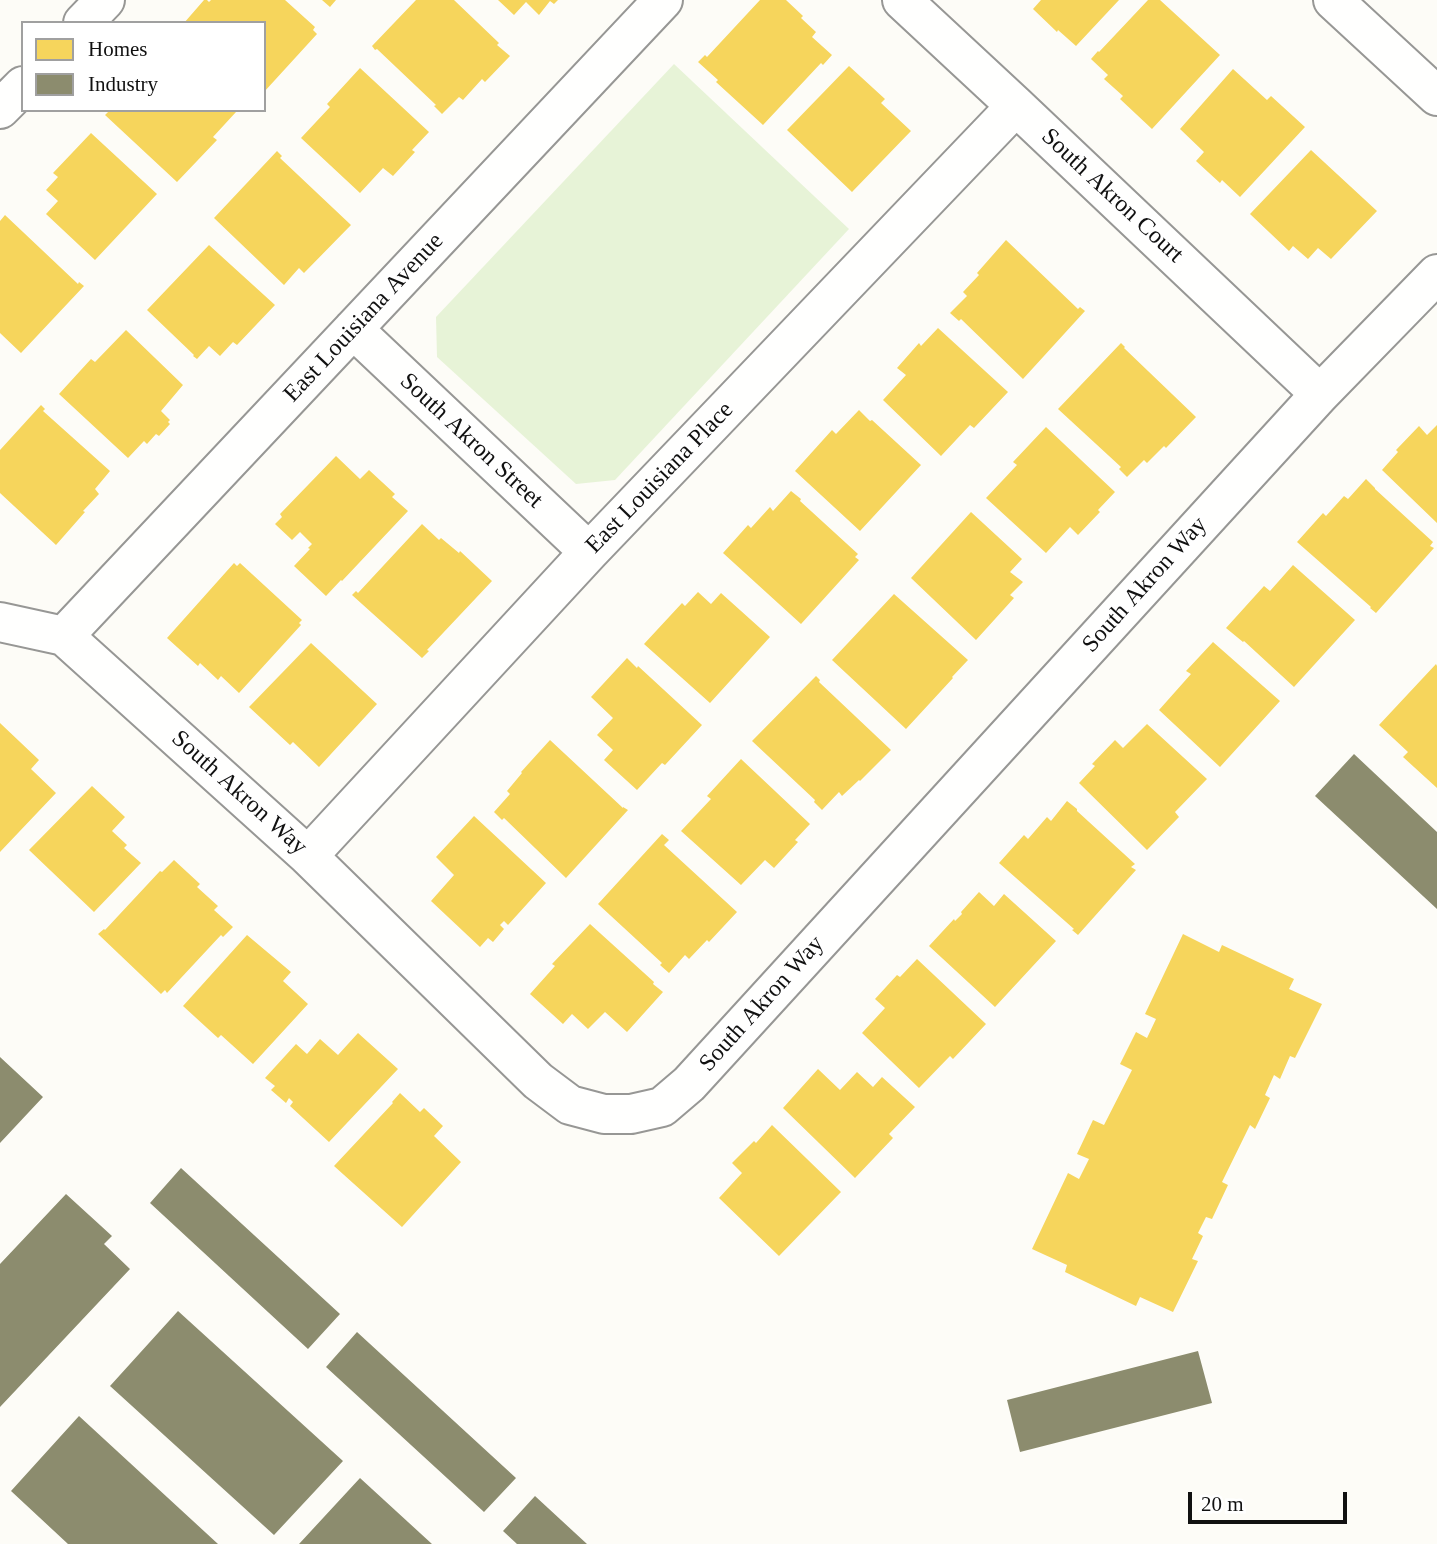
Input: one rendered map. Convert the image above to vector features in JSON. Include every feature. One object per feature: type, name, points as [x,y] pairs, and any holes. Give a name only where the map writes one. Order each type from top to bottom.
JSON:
[{"type":"street","points":[[85,21],[105,0]]},
{"type":"street","name":"East Louisiana Avenue","points":[[64,635],[663,0]]},
{"type":"street","name":"South Akron Court","points":[[902,0],[1320,394]]},
{"type":"street","points":[[1333,0],[1437,96]]},
{"type":"street","points":[[0,110],[21,88]]},
{"type":"street","name":"East Louisiana Place","points":[[308,856],[589,552],[1016,106]]},
{"type":"street","name":"South Akron Way","points":[[64,635],[308,856],[538,1081],[570,1105],[604,1114],[631,1114],[662,1107],[689,1084],[1320,394],[1437,274]]},
{"type":"street","name":"South Akron Street","points":[[353,329],[589,552]]},
{"type":"street","points":[[0,622],[64,635]]},
{"type":"green space","points":[[674,64],[849,229],[615,480],[576,484],[437,357],[436,317]]},
{"type":"building: Homes","points":[[204,0],[285,0],[315,27],[313,30],[317,34],[266,90],[266,21],[186,21]]},
{"type":"building: Homes","points":[[322,0],[336,0],[330,7]]},
{"type":"building: Homes","points":[[416,0],[454,0],[510,56],[485,82],[482,79],[463,100],[459,97],[442,114],[434,106],[436,105],[372,46]]},
{"type":"building: Homes","points":[[498,0],[558,0],[554,4],[550,1],[539,15],[526,2],[514,15]]},
{"type":"building: Homes","points":[[760,0],[786,0],[816,32],[812,37],[832,55],[823,65],[821,63],[763,125],[698,62],[705,55],[707,57]]},
{"type":"building: Homes","points":[[1041,0],[1119,0],[1076,46],[1033,9]]},
{"type":"building: Homes","points":[[1148,0],[1160,0],[1220,55],[1152,129],[1120,99],[1123,96],[1104,79],[1108,75],[1091,59]]},
{"type":"building: Homes","points":[[849,66],[885,99],[881,103],[911,131],[852,192],[787,130]]},
{"type":"building: Homes","points":[[360,68],[429,132],[393,176],[383,168],[360,193],[301,138],[330,107],[327,104]]},
{"type":"building: Homes","points":[[1233,69],[1267,100],[1271,96],[1305,127],[1240,197],[1196,161],[1204,152],[1180,129]]},
{"type":"building: Homes","points":[[108,112],[236,112],[213,137],[217,140],[177,182],[105,115]]},
{"type":"building: Homes","points":[[91,133],[157,194],[95,260],[46,214],[58,201],[46,190],[58,177],[53,173]]},
{"type":"building: Homes","points":[[1311,150],[1377,211],[1331,259],[1318,248],[1308,259],[1293,246],[1289,251],[1250,214]]},
{"type":"building: Homes","points":[[277,151],[282,156],[280,158],[351,225],[304,273],[299,268],[284,285],[214,218]]},
{"type":"building: Homes","points":[[5,215],[78,284],[79,282],[84,286],[21,353],[0,333],[0,221]]},
{"type":"building: Homes","points":[[1006,240],[1078,309],[1080,307],[1085,311],[1023,379],[961,319],[959,321],[950,313],[967,296],[963,292]]},
{"type":"building: Homes","points":[[209,245],[275,305],[237,345],[233,342],[220,356],[209,346],[197,359],[147,310]]},
{"type":"building: Homes","points":[[938,328],[1008,392],[974,428],[970,425],[941,456],[883,400],[906,375],[897,368],[919,343],[921,346]]},
{"type":"building: Homes","points":[[126,330],[183,385],[161,411],[170,420],[170,424],[147,444],[144,441],[128,458],[59,394],[91,359],[95,362]]},
{"type":"building: Homes","points":[[1121,343],[1196,417],[1166,448],[1164,446],[1147,463],[1144,460],[1127,477],[1119,469],[1121,467],[1058,409]]},
{"type":"building: Homes","points":[[41,405],[45,409],[43,411],[110,471],[95,489],[99,494],[56,545],[0,493],[0,450]]},
{"type":"building: Homes","points":[[859,410],[921,465],[860,531],[795,471],[832,430],[836,434]]},
{"type":"building: Homes","points":[[1437,425],[1437,523],[1382,470],[1398,452],[1396,450],[1419,426],[1427,435]]},
{"type":"building: Homes","points":[[1046,427],[1115,492],[1078,535],[1070,527],[1046,553],[986,498],[1017,465],[1013,462]]},
{"type":"building: Homes","points":[[336,456],[360,479],[369,470],[395,494],[392,497],[408,511],[326,596],[294,566],[312,544],[300,532],[292,540],[275,524],[282,517],[280,514]]},
{"type":"building: Homes","points":[[1366,479],[1433,542],[1430,546],[1434,548],[1376,613],[1297,542],[1323,513],[1326,516],[1344,496],[1348,499]]},
{"type":"building: Homes","points":[[791,491],[858,554],[855,557],[859,560],[801,624],[723,553],[748,525],[751,528],[770,507],[773,511]]},
{"type":"building: Homes","points":[[971,512],[1022,559],[1010,572],[1023,582],[1010,595],[1014,598],[976,640],[911,578]]},
{"type":"building: Homes","points":[[422,524],[439,540],[441,538],[459,553],[460,551],[492,581],[422,658],[352,595],[356,591],[358,593]]},
{"type":"building: Homes","points":[[234,563],[237,566],[240,563],[302,620],[299,623],[301,625],[239,693],[221,676],[218,680],[200,663],[198,666],[167,638]]},
{"type":"building: Homes","points":[[1293,565],[1355,620],[1294,687],[1226,628],[1264,586],[1270,591]]},
{"type":"building: Homes","points":[[698,592],[711,604],[721,593],[770,637],[710,703],[644,644],[682,603],[685,606]]},
{"type":"building: Homes","points":[[894,594],[968,660],[906,729],[832,660]]},
{"type":"building: Homes","points":[[1213,642],[1280,701],[1220,767],[1159,710],[1191,674],[1186,671]]},
{"type":"building: Homes","points":[[311,643],[377,704],[319,767],[293,742],[290,745],[249,707]]},
{"type":"building: Homes","points":[[627,658],[702,725],[665,765],[662,763],[637,790],[604,760],[613,750],[597,735],[613,718],[591,697]]},
{"type":"building: Homes","points":[[1436,664],[1437,788],[1403,757],[1408,752],[1379,725]]},
{"type":"building: Homes","points":[[816,676],[819,682],[891,750],[860,781],[842,796],[839,792],[822,810],[815,800],[752,741]]},
{"type":"building: Homes","points":[[0,723],[39,760],[31,769],[56,793],[0,852]]},
{"type":"building: Homes","points":[[1147,724],[1207,779],[1175,812],[1179,817],[1147,850],[1079,783],[1095,766],[1092,764],[1115,740],[1123,748]]},
{"type":"building: Homes","points":[[550,740],[628,810],[566,878],[504,818],[502,820],[494,812],[510,794],[507,791],[521,772]]},
{"type":"building: Homes","points":[[741,759],[810,824],[795,840],[798,842],[774,868],[765,860],[741,885],[681,831],[711,799],[707,796]]},
{"type":"building: Homes","points":[[92,786],[125,817],[112,831],[127,845],[124,848],[141,863],[94,912],[29,850]]},
{"type":"building: Homes","points":[[1067,801],[1135,864],[1131,867],[1136,870],[1078,935],[999,863],[1024,835],[1028,839],[1047,817],[1051,821]]},
{"type":"building: Homes","points":[[474,816],[546,883],[508,925],[504,921],[500,925],[504,929],[493,942],[488,938],[480,947],[431,901],[454,875],[436,857]]},
{"type":"building: Homes","points":[[662,834],[669,840],[664,845],[737,912],[709,942],[707,940],[689,959],[685,955],[669,973],[660,965],[662,963],[598,904]]},
{"type":"building: Homes","points":[[174,860],[200,884],[197,887],[218,906],[214,910],[233,927],[223,937],[221,935],[167,993],[165,990],[161,994],[98,934]]},
{"type":"building: Homes","points":[[979,892],[994,906],[1004,894],[1056,941],[995,1007],[929,946],[962,914]]},
{"type":"building: Homes","points":[[590,924],[663,992],[627,1032],[605,1012],[588,1029],[572,1014],[563,1024],[530,994],[555,966],[552,964]]},
{"type":"building: Homes","points":[[1183,934],[1219,952],[1222,945],[1294,979],[1289,989],[1322,1004],[1295,1058],[1290,1056],[1280,1079],[1274,1075],[1265,1095],[1270,1098],[1255,1129],[1250,1125],[1222,1182],[1228,1185],[1212,1219],[1206,1217],[1198,1233],[1203,1236],[1192,1259],[1198,1261],[1173,1312],[1140,1297],[1136,1306],[1065,1272],[1067,1265],[1032,1249],[1068,1173],[1079,1179],[1089,1159],[1077,1154],[1093,1120],[1104,1125],[1132,1070],[1120,1064],[1136,1032],[1147,1038],[1156,1019],[1145,1014]]},
{"type":"building: Homes","points":[[247,935],[291,972],[283,981],[308,1004],[253,1064],[221,1035],[218,1038],[183,1006]]},
{"type":"building: Homes","points":[[917,959],[986,1024],[953,1059],[950,1056],[919,1088],[862,1033],[885,1008],[875,999],[897,975],[900,977]]},
{"type":"building: Homes","points":[[358,1033],[398,1069],[329,1142],[290,1106],[293,1102],[289,1098],[286,1103],[271,1090],[275,1086],[265,1078],[296,1044],[307,1054],[320,1039],[338,1055]]},
{"type":"building: Homes","points":[[818,1069],[840,1090],[857,1072],[873,1087],[882,1077],[915,1107],[889,1134],[893,1138],[855,1178],[783,1108]]},
{"type":"building: Homes","points":[[400,1093],[420,1112],[424,1108],[443,1126],[434,1136],[461,1162],[402,1227],[334,1166]]},
{"type":"building: Homes","points":[[772,1125],[841,1192],[779,1256],[719,1198],[742,1173],[732,1163]]},
{"type":"building: Industry","points":[[1354,754],[1437,832],[1437,909],[1315,796]]},
{"type":"building: Industry","points":[[0,1057],[43,1097],[0,1143]]},
{"type":"building: Industry","points":[[181,1168],[340,1314],[308,1349],[150,1203]]},
{"type":"building: Industry","points":[[66,1194],[112,1236],[104,1244],[130,1269],[0,1407],[0,1264]]},
{"type":"building: Industry","points":[[178,1311],[343,1461],[274,1535],[110,1386]]},
{"type":"building: Industry","points":[[357,1332],[516,1478],[484,1512],[326,1367]]},
{"type":"building: Industry","points":[[1198,1351],[1212,1403],[1020,1452],[1007,1400]]},
{"type":"building: Industry","points":[[79,1416],[218,1544],[68,1544],[11,1491]]},
{"type":"building: Industry","points":[[360,1478],[432,1544],[299,1544]]},
{"type":"building: Industry","points":[[535,1496],[587,1544],[517,1544],[503,1531]]}]
